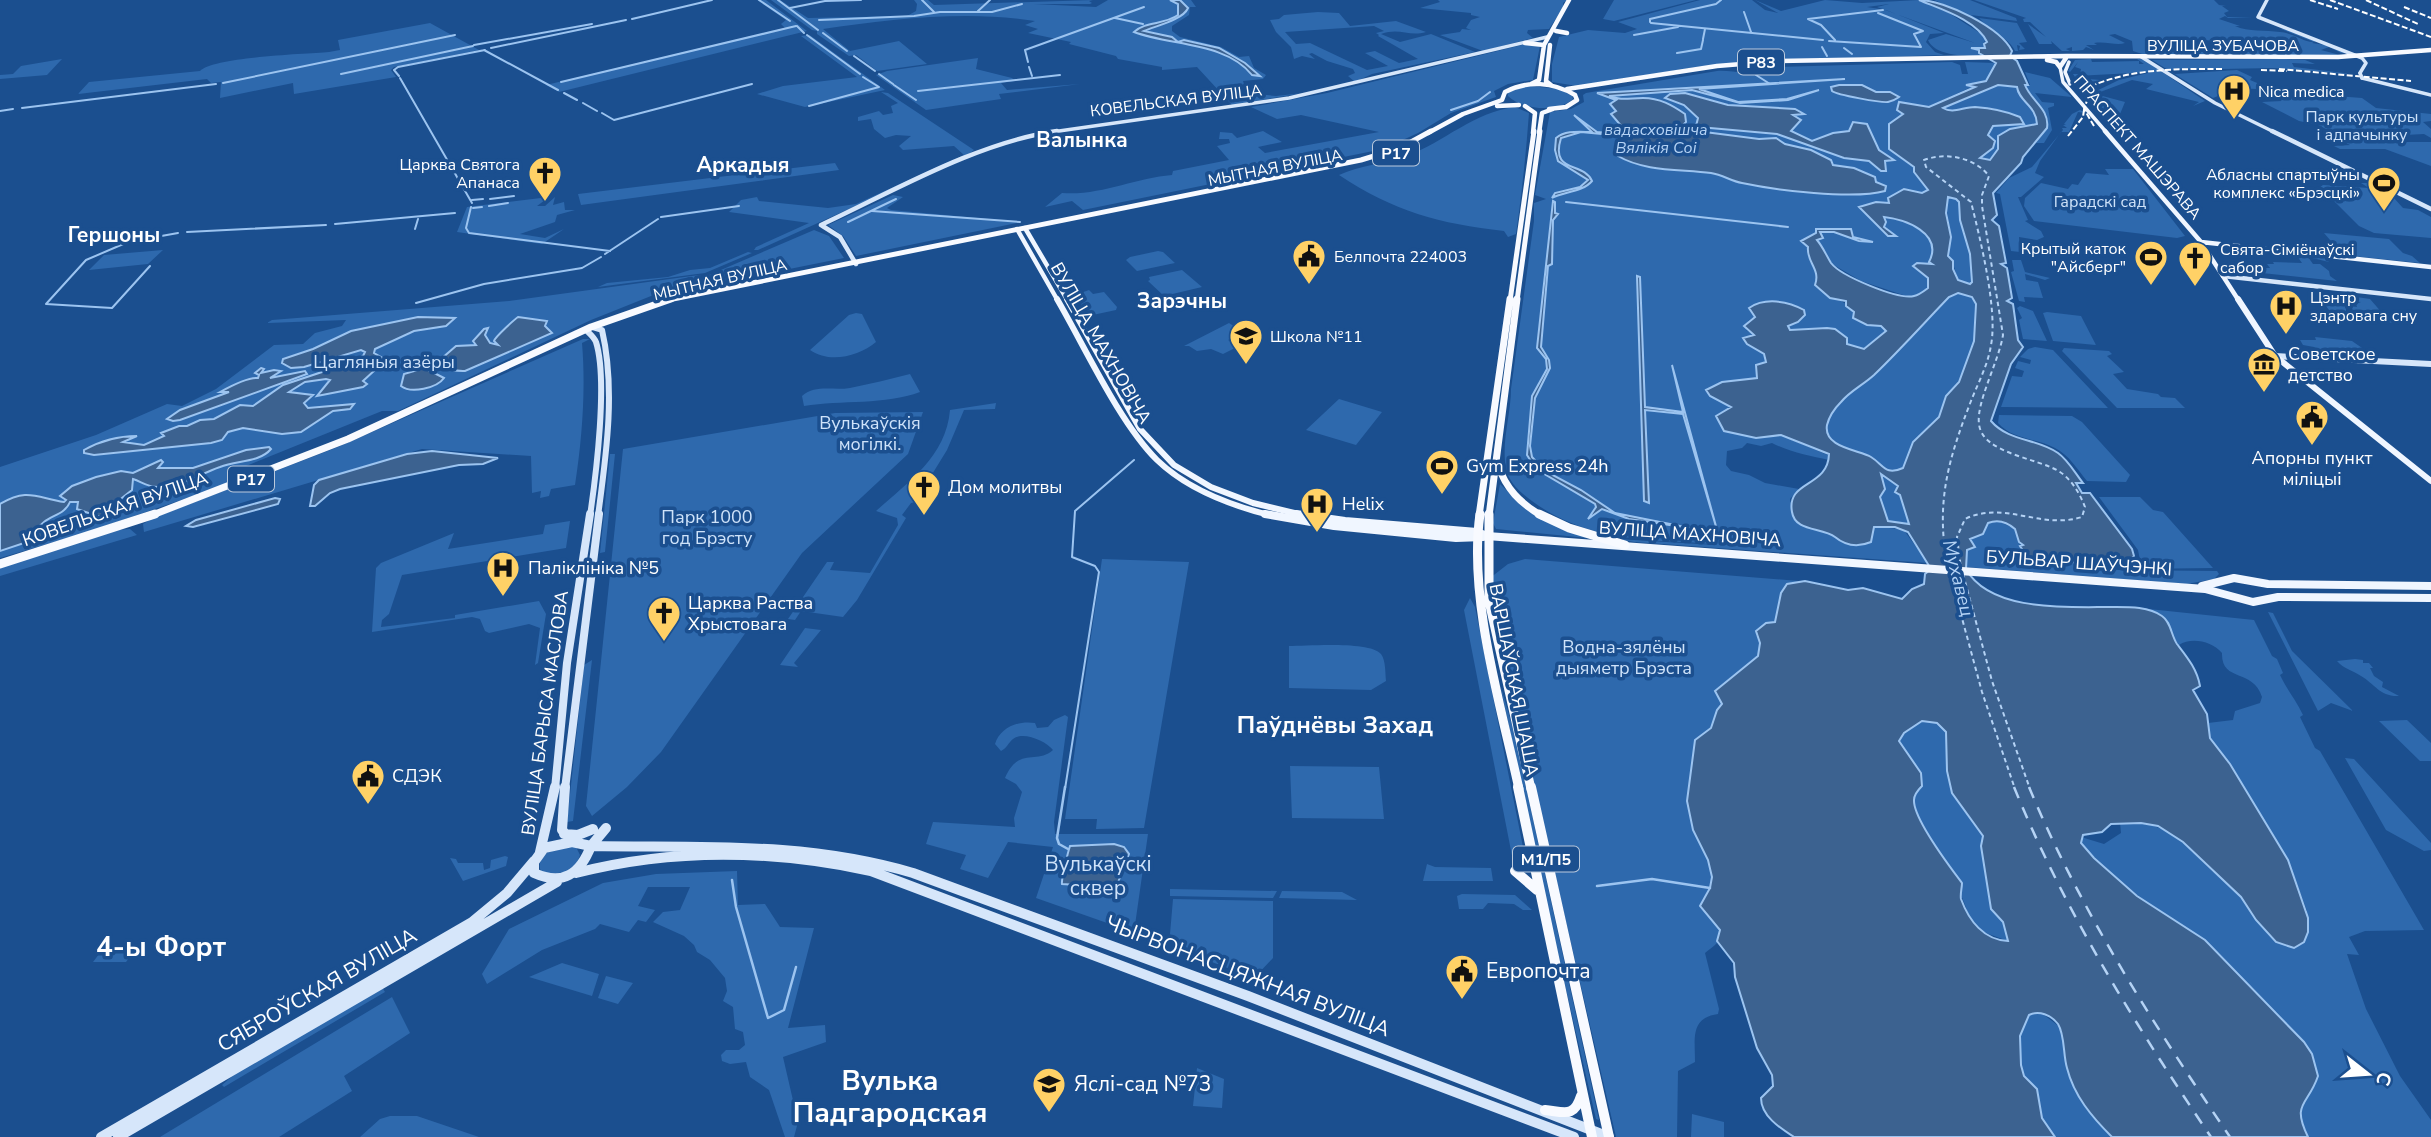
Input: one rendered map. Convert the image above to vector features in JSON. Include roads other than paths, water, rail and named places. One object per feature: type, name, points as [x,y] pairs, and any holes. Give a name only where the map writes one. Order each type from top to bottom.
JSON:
[{"type":"highway","points":[[1528,85],[1561,88],[1575,95],[1577,100],[1571,105],[1553,108],[1522,105],[1505,96],[1508,89],[1539,80],[1547,42],[1571,0]]},
{"type":"highway","points":[[1554,86],[1546,81],[1547,42],[1562,25],[1561,18]]},
{"type":"highway","points":[[1556,31],[1567,33]]},
{"type":"highway","points":[[1533,41],[1547,42]]},
{"type":"highway","points":[[1525,43],[1547,42]]},
{"type":"highway","name":"ВУЛІЦА ЗУБАЧОВА","points":[[2016,58],[2361,57],[2431,51]]},
{"type":"highway","points":[[2054,57],[2068,60]]},
{"type":"highway","points":[[2016,58],[2050,61],[2060,67],[2076,57]]},
{"type":"highway","name":"Р83","points":[[1561,88],[1580,88],[1744,64],[1947,59]]},
{"type":"highway","name":"Р83","points":[[1575,95],[1583,90],[1736,66],[1947,59],[2068,60]]},
{"type":"highway","name":"МЫТНАЯ ВУЛІЦА","points":[[1022,230],[1369,158],[1409,144],[1451,119],[1500,101],[1505,96]]},
{"type":"highway","name":"МЫТНАЯ ВУЛІЦА","points":[[591,330],[638,309],[685,295],[1356,165],[1411,147],[1479,111],[1505,104],[1522,105]]},
{"type":"highway","name":"ВАРШАЎСКАЯ ШАША","points":[[1522,105],[1535,113],[1493,448],[1487,536],[1489,601],[1502,663],[1501,681],[1532,859],[1590,1132]]},
{"type":"highway","name":"ВАРШАЎСКАЯ ШАША","points":[[1553,108],[1542,113],[1493,448],[1477,535],[1478,589],[1491,663],[1501,681],[1609,1137]]},
{"type":"highway","name":"КОВЕЛЬСКАЯ ВУЛІЦА","points":[[0,564],[107,531],[351,439],[591,330]]},
{"type":"highway","points":[[1493,448],[1501,478],[1524,503],[1564,527],[1625,545]]},
{"type":"highway","points":[[1491,663],[1502,663]]},
{"type":"highway","points":[[1532,859],[1526,869],[1516,872],[1533,884],[1540,894]]},
{"type":"highway","points":[[1545,1110],[1569,1113],[1577,1108],[1582,1093]]},
{"type":"main road","points":[[2267,0],[2258,17],[2361,57],[2366,61],[2361,73],[2370,82],[2431,95]]},
{"type":"main road","name":"КОВЕЛЬСКАЯ ВУЛІЦА","points":[[855,262],[840,237],[821,225],[978,153],[1023,136],[1283,100],[1533,41]]},
{"type":"main road","points":[[2142,57],[2210,101],[2319,158],[2431,211]]},
{"type":"main road","name":"ПРАСПЕКТ МАШЭРАВА","points":[[2068,60],[2065,72],[2068,82],[2191,227],[2276,356],[2431,481]]},
{"type":"main road","name":"ПРАСПЕКТ МАШЭРАВА","points":[[2060,67],[2063,82],[2163,194]]},
{"type":"main road","points":[[2256,124],[2328,157],[2431,211]]},
{"type":"main road","points":[[2282,139],[2289,138]]},
{"type":"main road","points":[[2319,158],[2328,157]]},
{"type":"main road","name":"ВУЛІЦА МАХНОВІЧА","points":[[1022,230],[1133,432],[1150,454],[1177,475],[1217,497],[1295,521],[1338,527],[1891,564]]},
{"type":"main road","points":[[2201,242],[2431,267]]},
{"type":"main road","points":[[2223,276],[2431,299]]},
{"type":"main road","name":"ВУЛІЦА БАРЫСА МАСЛОВА","points":[[572,839],[563,803],[590,594],[606,453],[608,407],[606,343],[604,334],[591,330]]},
{"type":"main road","name":"ВУЛІЦА БАРЫСА МАСЛОВА","points":[[538,856],[547,829],[554,784],[567,662],[598,447],[600,409],[597,344],[591,330]]},
{"type":"main road","points":[[2276,356],[2431,364]]},
{"type":"main road","name":"БУЛЬВАР ШАЎЧЭНКІ","points":[[1891,564],[2205,589],[2253,602],[2278,597],[2431,598]]},
{"type":"main road","points":[[580,578],[592,575]]},
{"type":"main road","name":"БУЛЬВАР ШАЎЧЭНКІ","points":[[2181,587],[2202,586],[2234,578],[2252,582],[2431,586]]},
{"type":"main road","points":[[2222,581],[2223,589],[2235,597]]},
{"type":"main road","points":[[2252,582],[2265,593],[2264,599]]},
{"type":"main road","points":[[578,596],[590,594]]},
{"type":"main road","points":[[593,829],[555,844],[538,856],[533,869],[538,877],[549,880],[568,876],[587,858],[590,846],[606,828],[602,840],[609,846]]},
{"type":"main road","points":[[572,839],[587,849],[587,858]]},
{"type":"main road","name":"ЧЫРВОНАСЦЯЖНАЯ ВУЛІЦА","points":[[572,839],[590,846],[794,848],[835,852],[879,862],[1248,996],[1545,1110],[1590,1132],[1609,1137]]},
{"type":"main road","name":"СЯБРОЎСКАЯ ВУЛІЦА","points":[[118,1137],[472,922],[507,892],[538,856]]},
{"type":"main road","name":"ЧЫРВОНАСЦЯЖНАЯ ВУЛІЦА","points":[[568,876],[627,860],[675,857],[789,858],[832,862],[871,871],[1574,1137]]},
{"type":"main road","name":"СЯБРОЎСКАЯ ВУЛІЦА","points":[[101,1137],[568,876]]},
{"type":"water","points":[[1170,0],[1180,0],[1188,8],[1181,16],[1144,31],[1172,37],[1178,42],[1184,40],[1219,48],[1245,63],[1260,76],[1252,75],[1228,56],[1134,32],[1178,15],[1178,4]]},
{"type":"water","name":"Мухавец","points":[[1919,0],[1957,10],[1985,25],[2006,42],[2012,51],[2010,56],[2017,61],[2028,85],[2025,85],[2028,91],[2043,110],[2047,121],[2047,128],[2021,163],[1993,193],[1997,215],[1992,220],[1999,226],[2006,263],[2001,264],[2007,268],[2012,298],[2007,301],[2013,304],[2018,340],[2023,347],[2011,364],[1991,421],[2006,433],[2050,448],[2062,456],[2083,483],[2076,483],[2082,493],[2090,493],[2132,549],[2134,556],[2128,564],[2113,566],[2034,559],[2025,554],[2015,529],[2006,523],[1995,521],[1988,523],[1983,534],[1970,539],[1975,547],[1967,550],[1966,569],[1977,583],[2011,600],[2052,606],[2137,608],[2150,610],[2167,622],[2197,674],[2200,686],[2193,690],[2207,714],[2210,738],[2230,764],[2288,860],[2308,918],[2308,932],[2304,942],[2294,948],[2276,942],[2256,920],[2241,897],[2183,842],[2158,826],[2141,823],[2111,824],[2102,832],[2083,835],[2081,843],[2137,896],[2205,940],[2304,1042],[2312,1054],[2318,1076],[2301,1110],[2308,1137],[2112,1137],[2091,1114],[2074,1088],[2058,1024],[2041,1013],[2029,1015],[2020,1036],[2021,1065],[2024,1076],[2037,1089],[2042,1118],[2055,1137],[1794,1137],[1772,1121],[1764,1110],[1761,1098],[1773,1086],[1772,1075],[1757,1048],[1735,977],[1734,963],[1717,941],[1720,930],[1700,906],[1710,888],[1712,877],[1708,860],[1693,830],[1687,801],[1695,740],[1711,728],[1722,704],[1715,691],[1758,656],[1760,643],[1756,631],[1766,623],[1775,622],[1781,593],[1787,584],[1805,581],[1848,590],[1863,588],[1902,599],[1912,589],[1924,584],[1925,574],[1931,569],[1908,532],[1895,527],[1874,527],[1871,542],[1857,545],[1848,544],[1830,534],[1798,523],[1792,512],[1795,494],[1822,473],[1829,454],[1781,435],[1756,438],[1724,431],[1716,416],[1731,407],[1710,396],[1706,390],[1722,382],[1757,378],[1756,365],[1766,362],[1764,354],[1747,344],[1743,338],[1754,335],[1744,326],[1755,317],[1749,308],[1762,302],[1784,303],[1804,310],[1805,315],[1798,322],[1788,326],[1790,330],[1835,329],[1847,338],[1847,344],[1864,349],[1886,331],[1881,326],[1867,325],[1853,318],[1854,312],[1846,306],[1846,301],[1830,298],[1815,285],[1816,274],[1808,247],[1801,241],[1816,233],[1816,229],[1851,229],[1853,237],[1873,242],[1859,241],[1834,232],[1820,232],[1823,238],[1817,240],[1831,263],[1846,274],[1883,291],[1906,296],[1916,295],[1928,288],[1928,278],[1913,266],[1917,263],[1932,264],[1929,262],[1931,243],[1927,236],[1911,224],[1884,217],[1884,227],[1896,236],[1888,236],[1859,207],[1876,202],[1889,203],[1888,198],[1904,189],[1922,193],[1928,190],[1914,172],[1914,167],[1889,149],[1889,124],[1903,114],[1897,110],[1899,102],[1929,107],[1975,87],[1966,85],[1986,81],[1996,63],[1979,53],[1979,50],[1971,48],[1985,48],[1984,44],[1987,42],[1975,27]],"holes":[[[1998,85],[2017,87],[2034,112],[2037,124],[2010,129],[1998,136],[1998,149],[1990,160],[1980,158],[1993,148],[1995,141],[1988,135],[1993,126],[2024,124],[2020,117],[1981,107],[1958,110],[1943,108]],[[1948,197],[1956,199],[1959,202],[1960,220],[1970,254],[1970,284],[1958,280],[1953,261],[1948,256],[1951,237],[1946,213]],[[1958,293],[1972,297],[1976,304],[1974,341],[1959,382],[1946,396],[1939,417],[1913,442],[1903,468],[1888,470],[1871,457],[1843,447],[1831,439],[1827,433],[1827,425],[1837,407],[1874,375],[1949,297]],[[1881,474],[1898,486],[1895,492],[1900,495],[1909,524],[1888,521],[1880,497],[1885,489]],[[1922,721],[1937,723],[1946,732],[1947,771],[1952,793],[1983,836],[1981,846],[1991,909],[2003,922],[2008,941],[1985,933],[1968,915],[1961,899],[1962,883],[1919,819],[1914,800],[1922,786],[1921,773],[1899,741],[1904,733]]]},
{"type":"water","name":"вадасховішча Вялікія Соі","points":[[1845,79],[1699,89],[1738,102],[1787,99],[1819,90],[1788,100],[1740,103],[1692,90],[1609,96],[1622,99],[1649,98],[1666,103],[1685,114],[1686,122],[1682,126],[1697,131],[1759,139],[1776,138],[1785,144],[1811,150],[1831,160],[1833,165],[1854,168],[1875,177],[1876,182],[1886,186],[1885,191],[1854,195],[1793,191],[1742,183],[1711,173],[1640,165],[1618,156],[1621,148],[1619,142],[1623,136],[1581,132],[1592,132],[1574,115],[1597,132],[1629,135],[1611,114],[1616,111],[1610,104],[1616,100],[1597,93]]},
{"type":"water","points":[[1862,85],[1876,92],[1890,92],[1899,97],[1884,102],[1850,97],[1832,91],[1831,87]]},
{"type":"water","points":[[1685,93],[1728,105],[1795,109],[1804,114],[1793,115],[1801,120],[1791,131],[1812,141],[1833,133],[1849,131],[1853,122],[1867,124],[1879,150],[1894,160],[1885,161],[1886,171],[1881,171],[1869,161],[1844,158],[1777,134],[1699,127],[1696,126],[1698,118],[1684,105],[1665,98],[1670,94]]},
{"type":"water","name":"вадасховішча Вялікія Соі","points":[[1581,132],[1561,138],[1560,157],[1569,166],[1588,175],[1592,181],[1588,185],[1552,198],[1555,193],[1580,187],[1588,180],[1558,161],[1556,138]]},
{"type":"water","points":[[1553,201],[1555,213],[1558,214],[1553,220],[1552,264],[1548,266],[1541,347],[1549,360],[1550,368],[1535,398],[1530,446],[1532,457],[1545,471],[1581,490],[1615,513],[1690,528],[1629,519],[1602,509],[1588,519],[1596,507],[1595,504],[1536,469],[1527,455],[1532,396],[1547,369],[1546,359],[1537,348]]},
{"type":"water","points":[[1637,276],[1640,277],[1645,407],[1683,412],[1672,365],[1717,530],[1683,414],[1645,410],[1649,503],[1644,501]]},
{"type":"water","points":[[418,317],[455,318],[446,326],[414,331],[375,349],[374,353],[386,360],[363,381],[367,384],[363,387],[317,396],[330,380],[326,379],[305,382],[289,392],[313,395],[304,403],[308,408],[354,404],[350,409],[333,411],[301,432],[282,434],[243,428],[228,432],[222,440],[211,443],[94,455],[84,453],[84,450],[96,444],[123,437],[137,436],[123,442],[144,445],[164,436],[161,433],[179,426],[214,419],[240,405],[253,406],[283,385],[352,362],[365,352],[361,350],[304,367],[291,368],[282,363],[283,359],[313,349],[351,331]]},
{"type":"water","points":[[518,317],[547,321],[545,326],[552,333],[465,371],[438,368],[428,370],[444,378],[430,387],[411,390],[401,386],[404,374],[434,365],[456,346],[476,345],[473,341],[484,329],[488,328],[485,335],[490,343],[498,345],[495,339]]},
{"type":"water","points":[[261,368],[264,369],[261,373],[281,371],[270,378],[305,371],[307,374],[180,420],[167,419],[180,410],[229,392],[220,392],[233,385],[258,378],[259,375],[255,373]]},
{"type":"water","points":[[271,449],[260,457],[227,465],[167,487],[154,487],[133,479],[132,490],[118,501],[121,509],[109,517],[100,517],[77,509],[78,502],[70,502],[63,511],[45,521],[37,530],[59,528],[60,531],[0,551],[0,504],[9,499],[31,495],[64,502],[66,500],[60,496],[72,486],[96,477],[121,471],[133,473],[161,460],[163,462],[158,468],[193,468],[246,450]]},
{"type":"water","points":[[432,451],[498,458],[483,464],[459,465],[340,489],[330,493],[315,506],[310,506],[314,485],[319,480],[407,454]]},
{"type":"water","points":[[275,498],[280,499],[278,504],[193,527],[186,526],[196,520]]},
{"type":"water","points":[[1114,844],[1124,847],[1129,854],[1117,885],[1110,887],[1062,884],[1070,846]]},
{"type":"waterway","points":[[632,19],[712,0]]},
{"type":"waterway","points":[[759,0],[790,21]]},
{"type":"waterway","points":[[778,0],[818,30]]},
{"type":"waterway","points":[[790,8],[825,1],[861,0]]},
{"type":"waterway","points":[[922,0],[934,12]]},
{"type":"waterway","points":[[978,11],[990,0]]},
{"type":"waterway","points":[[1650,22],[1650,19],[1716,4],[1721,0]]},
{"type":"waterway","points":[[819,20],[914,16],[940,12],[992,12],[1022,4]]},
{"type":"waterway","points":[[1028,62],[1025,50],[1144,7]]},
{"type":"waterway","points":[[1835,40],[1821,25],[1808,19],[1883,10]]},
{"type":"waterway","points":[[1744,12],[1751,32]]},
{"type":"waterway","points":[[1829,41],[1921,47],[1914,34],[1923,31],[1878,13]]},
{"type":"waterway","points":[[1115,18],[1143,24]]},
{"type":"waterway","points":[[491,48],[626,20]]},
{"type":"waterway","points":[[1651,23],[1823,40]]},
{"type":"waterway","points":[[474,45],[592,24]]},
{"type":"waterway","points":[[561,82],[796,26]]},
{"type":"waterway","points":[[797,26],[804,33]]},
{"type":"waterway","points":[[1634,35],[1678,27]]},
{"type":"waterway","points":[[1703,39],[1705,29]]},
{"type":"waterway","points":[[823,33],[847,51]]},
{"type":"waterway","points":[[223,83],[455,35]]},
{"type":"waterway","points":[[807,35],[860,74]]},
{"type":"waterway","points":[[1677,53],[1701,49],[1703,40]]},
{"type":"waterway","points":[[341,74],[473,46]]},
{"type":"waterway","points":[[1822,47],[1827,56]]},
{"type":"waterway","points":[[1844,48],[1852,54]]},
{"type":"waterway","points":[[399,76],[394,70],[398,67],[484,50]]},
{"type":"waterway","points":[[484,50],[558,90]]},
{"type":"waterway","points":[[854,56],[875,71]]},
{"type":"waterway","points":[[1029,67],[1032,76]]},
{"type":"waterway","points":[[879,74],[893,84]]},
{"type":"waterway","points":[[918,91],[1060,75]]},
{"type":"waterway","points":[[1756,75],[1770,84]]},
{"type":"waterway","points":[[809,106],[879,87],[863,77]]},
{"type":"waterway","points":[[400,78],[472,203]]},
{"type":"waterway","points":[[22,108],[216,84]]},
{"type":"waterway","points":[[602,113],[614,120],[752,84]]},
{"type":"waterway","points":[[894,85],[916,100]]},
{"type":"waterway","points":[[1451,110],[1478,101],[1490,92]]},
{"type":"waterway","points":[[564,93],[577,100]]},
{"type":"waterway","points":[[583,103],[597,111]]},
{"type":"waterway","points":[[0,111],[13,109]]},
{"type":"waterway","points":[[490,199],[514,196]]},
{"type":"waterway","points":[[472,200],[483,199]]},
{"type":"waterway","points":[[848,222],[896,199]]},
{"type":"waterway","points":[[1566,202],[1788,227]]},
{"type":"waterway","points":[[489,206],[508,203]]},
{"type":"waterway","points":[[661,217],[739,206]]},
{"type":"waterway","points":[[471,207],[466,228],[469,233],[610,251]]},
{"type":"waterway","points":[[473,208],[482,207]]},
{"type":"waterway","points":[[872,211],[1020,222]]},
{"type":"waterway","points":[[335,224],[455,213]]},
{"type":"waterway","points":[[415,229],[418,219]]},
{"type":"waterway","points":[[610,251],[658,219]]},
{"type":"waterway","points":[[187,232],[326,225]]},
{"type":"waterway","points":[[150,266],[112,308],[46,304],[86,260],[128,242],[178,233]]},
{"type":"waterway","points":[[605,254],[610,251]]},
{"type":"waterway","points":[[416,303],[484,284],[582,268],[601,257]]},
{"type":"waterway","points":[[1065,789],[1099,572],[1095,566],[1072,557],[1075,511],[1134,460]]},
{"type":"waterway","points":[[1065,787],[1057,838],[1059,844],[1068,849]]},
{"type":"waterway","points":[[1597,886],[1652,879],[1710,888]]},
{"type":"waterway","points":[[732,880],[736,907],[768,1018],[784,1010],[796,967]]},
{"type":"railway","points":[[2310,0],[2338,9]]},
{"type":"railway","points":[[2330,0],[2431,37]]},
{"type":"railway","points":[[2366,0],[2420,25]]},
{"type":"railway","points":[[2404,7],[2431,18]]},
{"type":"railway","points":[[2083,90],[2117,77],[2134,74],[2222,69]]},
{"type":"railway","points":[[2279,69],[2411,81]]},
{"type":"railway","points":[[2261,70],[2287,71]]},
{"type":"railway","points":[[2088,98],[2084,109],[2094,126]]},
{"type":"railway","points":[[2068,136],[2083,117],[2084,110]]},
{"type":"place","name":"Nica medica","points":[[2234,121]]},
{"type":"place","name":"Царква Святога Апанаса","points":[[545,203]]},
{"type":"place","name":"Абласны спартыўны комплекс «Брэсцкі»","points":[[2384,213]]},
{"type":"place","name":"Белпочта 224003","points":[[1309,286]]},
{"type":"place","name":"Крытый каток \"Айсберг\"","points":[[2151,287]]},
{"type":"place","name":"Свята-Сіміёнаўскі сабор","points":[[2195,288]]},
{"type":"place","name":"Цэнтр здаровага сну","points":[[2286,336]]},
{"type":"place","name":"Школа №11","points":[[1246,366]]},
{"type":"place","name":"Советское детство","points":[[2264,394]]},
{"type":"place","name":"Апорны пункт міліцыі","points":[[2312,447]]},
{"type":"place","name":"Gym Express 24h","points":[[1442,496]]},
{"type":"place","name":"Дом молитвы","points":[[924,517]]},
{"type":"place","name":"Helix","points":[[1317,534]]},
{"type":"place","name":"Паліклініка №5","points":[[503,598]]},
{"type":"place","name":"Царква Раства Хрыстовага","points":[[664,643]]},
{"type":"place","name":"СДЭК","points":[[368,806]]},
{"type":"place","name":"Европочта","points":[[1462,1001]]},
{"type":"place","name":"Яслі-сад №73","points":[[1049,1114]]},
{"type":"district","name":"Валынка","points":[[1082,140]]},
{"type":"district","name":"Аркадыя","points":[[743,165]]},
{"type":"district","name":"Гершоны","points":[[114,235]]},
{"type":"district","name":"Зарэчны","points":[[1182,301]]},
{"type":"district","name":"Паўднёвы Захад","points":[[1335,725]]},
{"type":"district","name":"4-ы Форт","points":[[161,946]]},
{"type":"district","name":"Вулька Падгародская","points":[[890,1096]]},
{"type":"park label","name":"Парк культуры і адпачынку","points":[[2362,125]]},
{"type":"park label","name":"Гарадскі сад","points":[[2100,201]]},
{"type":"park label","name":"Цагляныя азёры","points":[[384,362]]},
{"type":"park label","name":"Вулькаўскія могілкі.","points":[[870,433]]},
{"type":"park label","name":"Парк 1000 год Брэсту","points":[[707,527]]},
{"type":"park label","name":"Водна-зялёны дыяметр Брэста","points":[[1624,657]]},
{"type":"park label","name":"Вулькаўскі сквер","points":[[1098,876]]}]
